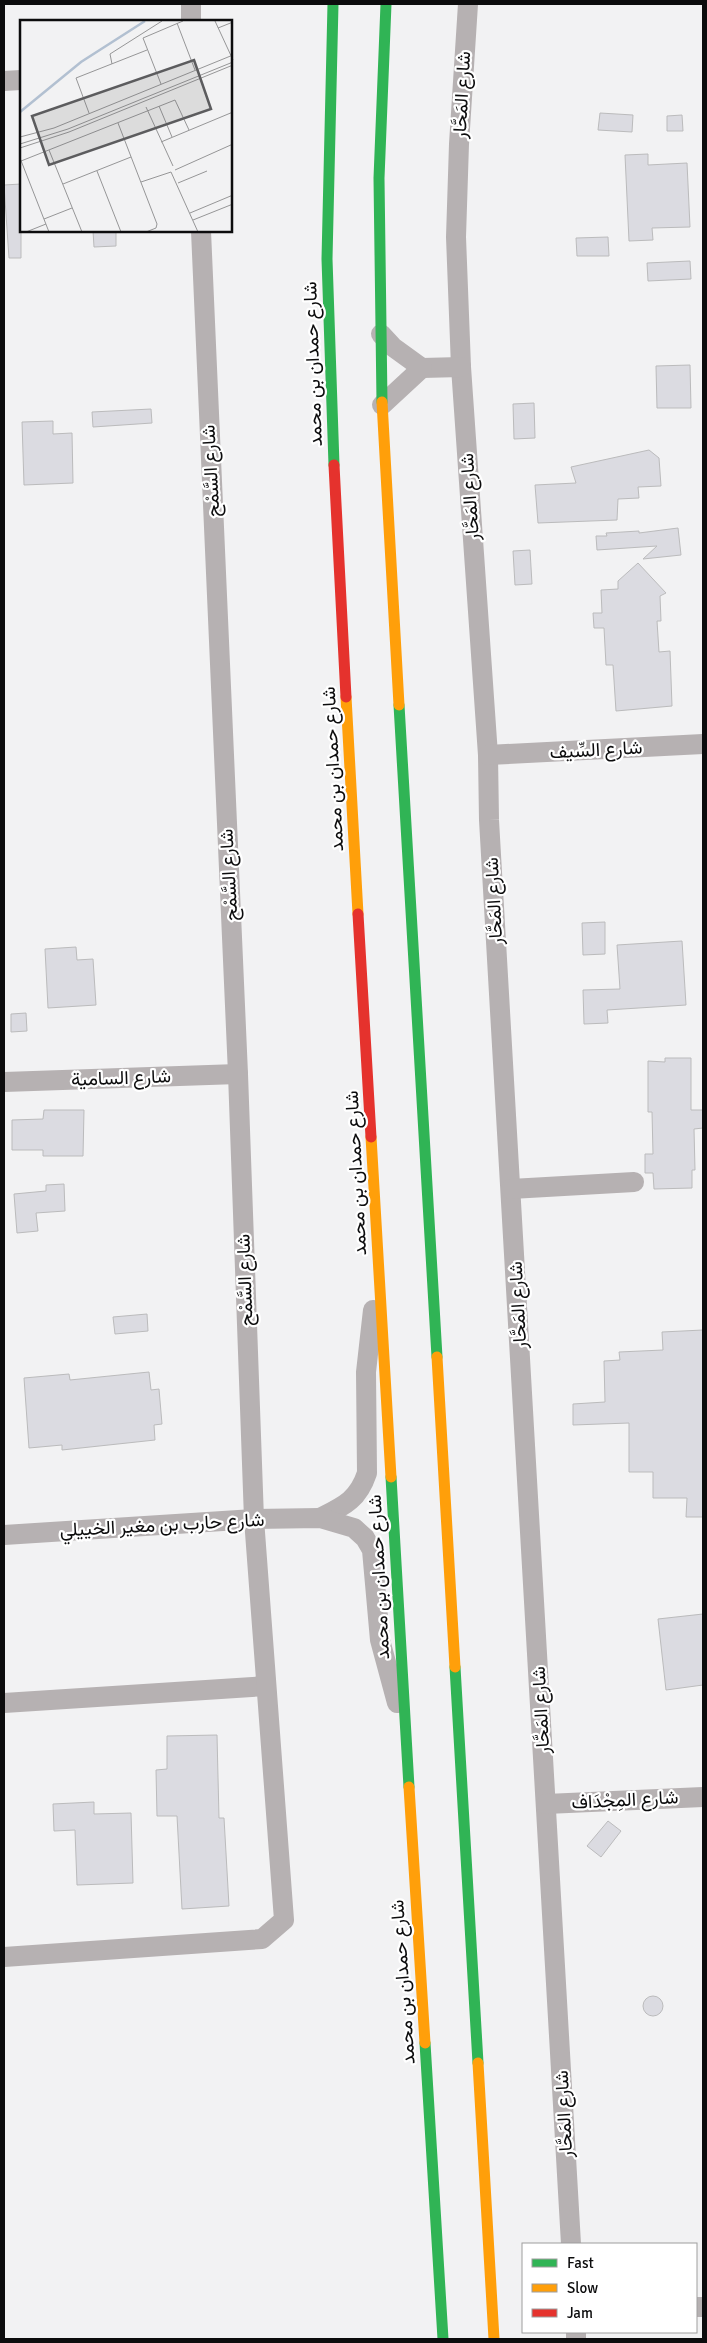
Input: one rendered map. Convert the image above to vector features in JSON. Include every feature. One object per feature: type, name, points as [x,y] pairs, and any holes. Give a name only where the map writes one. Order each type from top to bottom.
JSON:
[{"type":"main road","name":"شارع حمدان بن محمد","points":[[333,4],[327,259],[338,558],[405,1721],[443,2339]]},
{"type":"main road","points":[[386,4],[379,178],[382,405],[494,2339]]},
{"type":"street","points":[[191,4],[192,20]]},
{"type":"street","name":"شارع المَحَّار","points":[[468,4],[459,144],[456,237],[461,367],[488,755],[489,820],[571,2243]]},
{"type":"street","points":[[4,81],[20,80]]},
{"type":"street","name":"شارع السَّمْح","points":[[4,1957],[262,1939],[284,1920],[254,1519],[238,1074],[201,232]]},
{"type":"street","points":[[381,334],[406,359],[422,368],[461,367]]},
{"type":"street","points":[[382,405],[422,368]]},
{"type":"street","name":"شارع السِّيف","points":[[488,755],[703,744]]},
{"type":"street","name":"شارع السامية","points":[[4,1082],[238,1074]]},
{"type":"street","points":[[511,1189],[634,1182]]},
{"type":"street","name":"شارع حارب بن مغير الخييلي","points":[[320,1518],[352,1500],[362,1488],[367,1473],[366,1372],[370,1324],[380,1276]]},
{"type":"street","name":"شارع حارب بن مغير الخييلي","points":[[4,1535],[254,1519],[320,1518],[354,1528],[365,1538],[372,1550],[380,1640],[390,1682],[405,1721]]},
{"type":"street","points":[[4,1703],[266,1686]]},
{"type":"street","name":"شارع المِجْدَاف","points":[[546,1804],[703,1796]]},
{"type":"building","points":[[600,113],[633,115],[632,132],[598,130]]},
{"type":"building","points":[[682,115],[683,131],[667,131],[667,116]]},
{"type":"building","points":[[648,154],[648,165],[687,163],[690,227],[652,228],[653,240],[629,241],[625,155]]},
{"type":"building","points":[[20,184],[21,258],[9,258],[4,185]]},
{"type":"building","points":[[93,232],[116,232],[116,246],[94,247]]},
{"type":"building","points":[[608,237],[609,256],[577,256],[576,238]]},
{"type":"building","points":[[690,261],[691,279],[648,281],[647,263]]},
{"type":"building","points":[[690,365],[691,408],[657,408],[656,366]]},
{"type":"building","points":[[534,403],[535,438],[514,439],[513,404]]},
{"type":"building","points":[[151,409],[152,423],[93,427],[92,412]]},
{"type":"building","points":[[53,421],[53,434],[72,433],[73,483],[24,485],[22,422]]},
{"type":"building","points":[[649,450],[659,458],[661,486],[638,487],[639,498],[618,499],[617,520],[538,523],[535,485],[576,483],[571,467]]},
{"type":"building","points":[[678,528],[681,555],[643,559],[657,546],[597,550],[596,536],[607,536],[606,533],[639,531],[639,533]]},
{"type":"building","points":[[530,550],[532,584],[515,585],[513,551]]},
{"type":"building","points":[[638,563],[666,593],[660,596],[661,621],[657,621],[659,652],[670,651],[672,706],[616,711],[613,665],[606,665],[604,628],[594,628],[593,613],[602,613],[601,590],[618,589],[618,581]]},
{"type":"building","points":[[605,922],[605,954],[583,955],[582,923]]},
{"type":"building","points":[[682,941],[686,1005],[607,1010],[608,1023],[584,1024],[583,990],[620,989],[617,945]]},
{"type":"building","points":[[76,947],[77,960],[93,959],[96,1005],[48,1008],[45,949]]},
{"type":"building","points":[[26,1013],[27,1031],[11,1032],[11,1014]]},
{"type":"building","points":[[665,1058],[691,1058],[691,1110],[703,1110],[703,1128],[694,1129],[695,1170],[692,1170],[692,1188],[654,1189],[653,1173],[645,1173],[645,1154],[653,1154],[652,1112],[648,1112],[648,1061],[665,1062]]},
{"type":"building","points":[[44,1110],[84,1110],[83,1156],[43,1156],[43,1150],[12,1150],[12,1120],[43,1119]]},
{"type":"building","points":[[64,1184],[65,1211],[36,1213],[38,1231],[17,1233],[14,1194],[46,1191],[46,1185]]},
{"type":"building","points":[[147,1314],[148,1331],[115,1334],[113,1317]]},
{"type":"building","points":[[703,1330],[703,1517],[686,1517],[687,1498],[653,1498],[653,1472],[629,1472],[629,1423],[573,1425],[573,1404],[605,1402],[604,1361],[620,1360],[619,1352],[663,1350],[662,1332]]},
{"type":"building","points":[[149,1372],[151,1390],[159,1389],[162,1424],[154,1425],[155,1440],[62,1450],[62,1445],[29,1448],[24,1378],[69,1374],[70,1380]]},
{"type":"building","points":[[703,1614],[703,1685],[666,1690],[658,1619]]},
{"type":"building","points":[[217,1735],[219,1818],[224,1818],[229,1906],[182,1909],[177,1816],[157,1816],[156,1770],[167,1769],[167,1736]]},
{"type":"building","points":[[94,1802],[94,1814],[131,1813],[133,1883],[77,1885],[75,1830],[54,1831],[53,1804]]},
{"type":"building","points":[[608,1821],[621,1831],[601,1857],[587,1846]]},
{"type":"building","points":[[653,1996],[660,1999],[663,2006],[660,2013],[653,2016],[646,2013],[643,2006],[646,1999]]},
{"type":"traffic: fast","points":[[333,4],[327,259],[334,465]]},
{"type":"traffic: fast","points":[[382,402],[379,178],[386,4]]},
{"type":"traffic: fast","points":[[399,705],[437,1357]]},
{"type":"traffic: fast","points":[[391,1477],[409,1787]]},
{"type":"traffic: fast","points":[[455,1667],[478,2063]]},
{"type":"traffic: fast","points":[[425,2043],[443,2339]]},
{"type":"traffic: slow","points":[[382,402],[399,705]]},
{"type":"traffic: slow","points":[[346,697],[358,914]]},
{"type":"traffic: slow","points":[[371,1137],[391,1477]]},
{"type":"traffic: slow","points":[[437,1357],[455,1667]]},
{"type":"traffic: slow","points":[[409,1787],[425,2043]]},
{"type":"traffic: slow","points":[[478,2063],[494,2339]]},
{"type":"traffic: jam","points":[[334,465],[346,697]]},
{"type":"traffic: jam","points":[[358,914],[371,1137]]}]
